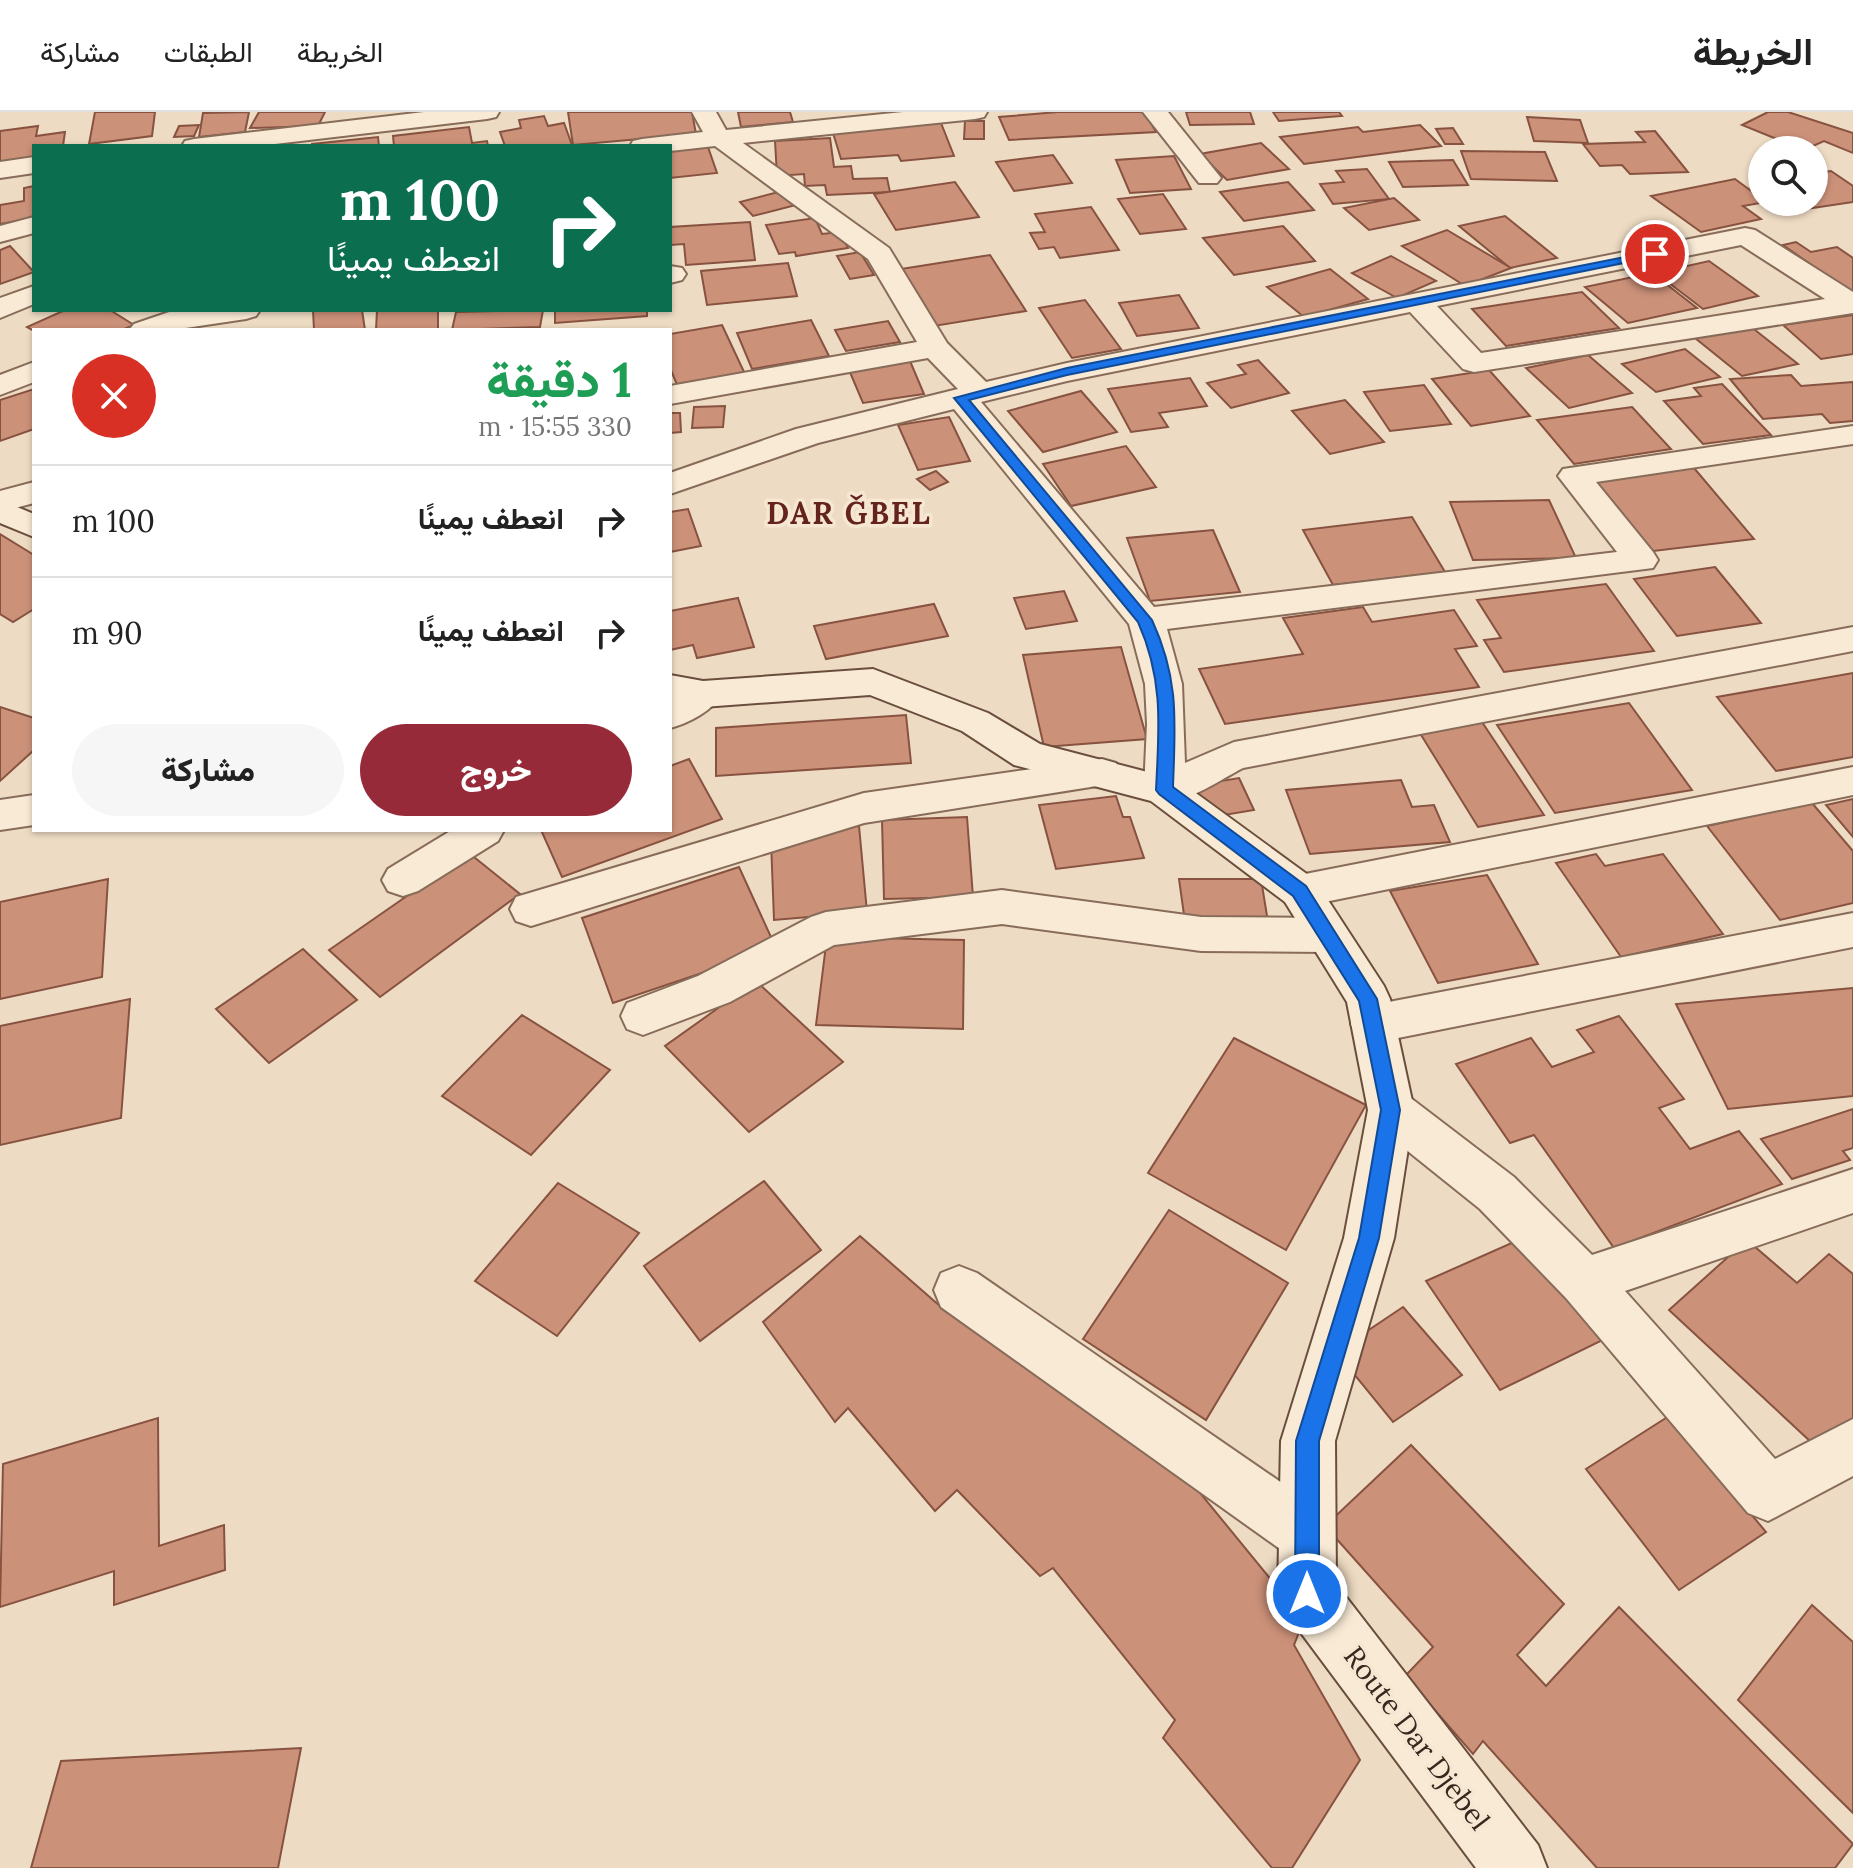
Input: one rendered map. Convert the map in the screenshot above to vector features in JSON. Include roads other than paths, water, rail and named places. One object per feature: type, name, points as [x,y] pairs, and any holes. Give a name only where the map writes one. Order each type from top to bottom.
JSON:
[{"type":"street","points":[[211,144],[487,112]]},
{"type":"street","points":[[648,144],[710,124],[975,112]]},
{"type":"street","points":[[1155,112],[1208,178]]},
{"type":"street","points":[[710,124],[879,254],[935,348],[1145,620],[1160,654],[1168,702],[1164,790],[1234,756],[1853,639]]},
{"type":"street","points":[[0,170],[32,165]]},
{"type":"street","points":[[0,234],[32,226]]},
{"type":"street","points":[[672,483],[807,436],[1067,372],[1745,236],[1853,303]]},
{"type":"street","points":[[0,309],[32,295]]},
{"type":"street","points":[[1416,301],[1474,363],[1853,303]]},
{"type":"street","points":[[150,328],[175,319],[230,312]]},
{"type":"street","points":[[672,395],[935,348]]},
{"type":"street","points":[[0,386],[32,372]]},
{"type":"street","points":[[1145,620],[1641,560],[1574,476],[1853,435]]},
{"type":"street","points":[[0,502],[32,493]]},
{"type":"street","points":[[0,510],[32,526]]},
{"type":"street","name":"Route Dar Djebel","points":[[681,699],[873,682],[975,722],[1028,755],[1164,790],[1300,891],[1368,999],[1391,1110],[1369,1238],[1308,1441],[1307,1594],[1515,1868]]},
{"type":"street","points":[[531,909],[864,808],[1102,773]]},
{"type":"street","points":[[1300,891],[1853,781]]},
{"type":"street","points":[[0,815],[32,810]]},
{"type":"street","points":[[403,880],[481,832]]},
{"type":"street","points":[[643,1016],[714,989],[826,929],[1002,907],[1201,934],[1327,935]]},
{"type":"street","points":[[1373,1024],[1853,930]]},
{"type":"street","points":[[1391,1110],[1497,1193],[1584,1281],[1768,1493],[1853,1446]]},
{"type":"street","points":[[1584,1281],[1853,1191]]},
{"type":"street","points":[[959,1290],[1307,1534]]},
{"type":"district","name":"DAR ǦBEL","points":[[849,513]]}]
